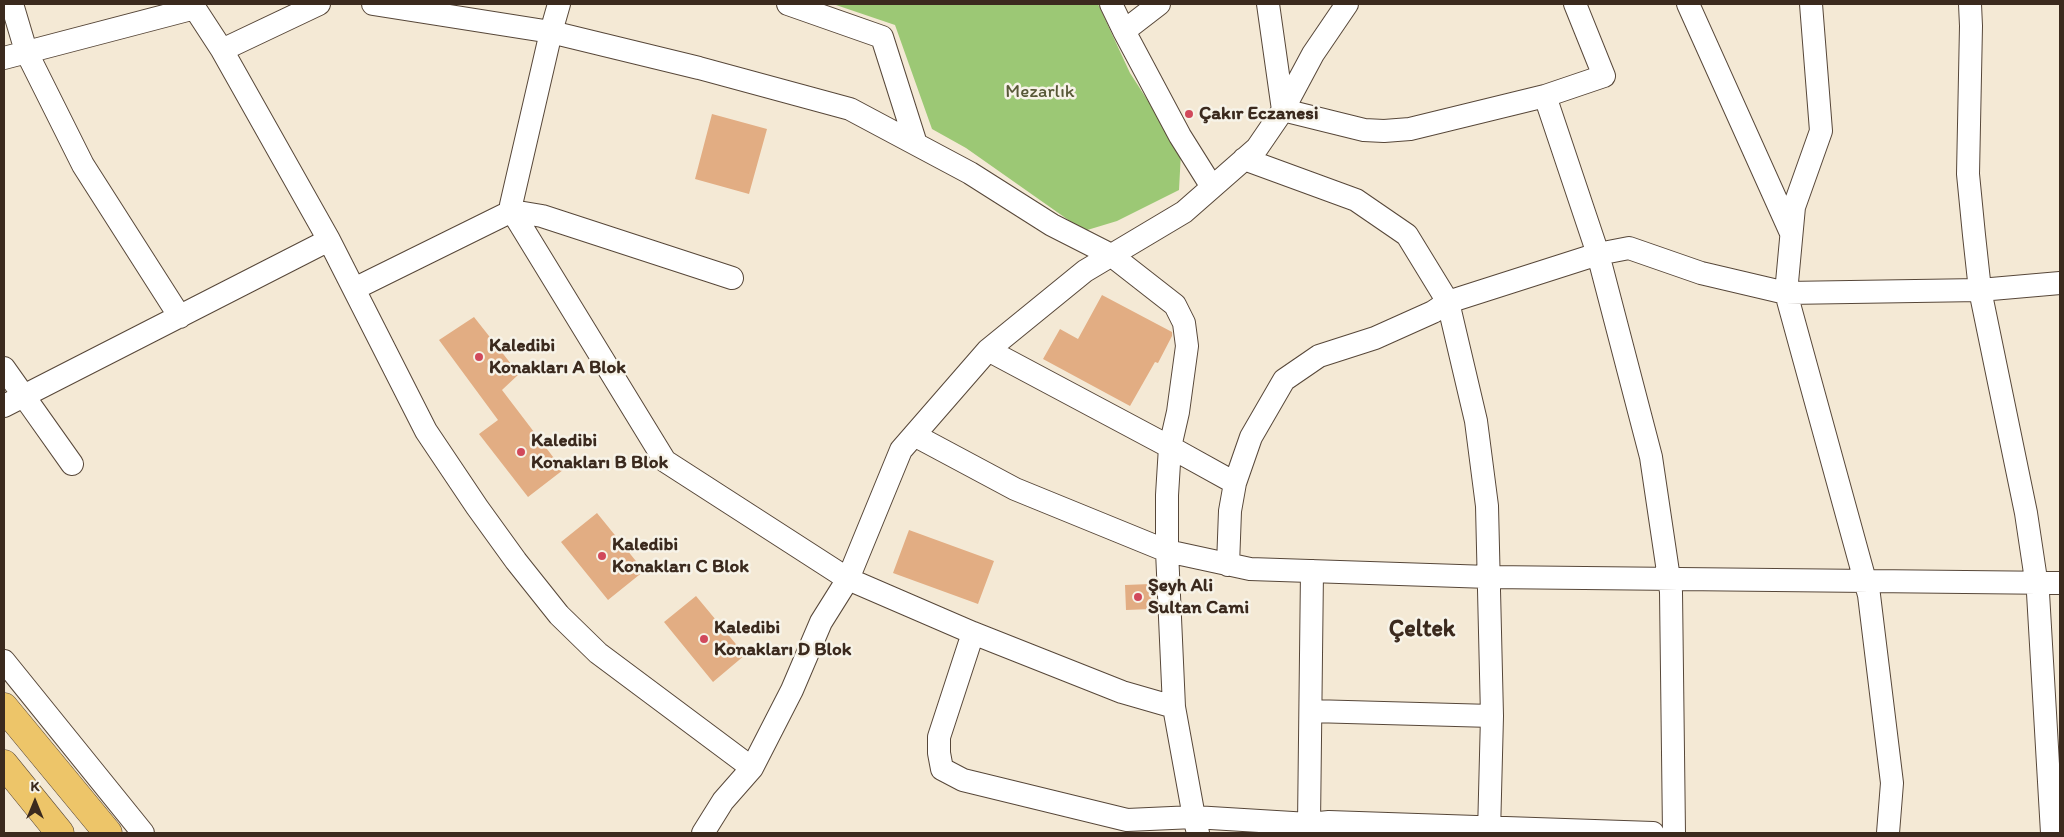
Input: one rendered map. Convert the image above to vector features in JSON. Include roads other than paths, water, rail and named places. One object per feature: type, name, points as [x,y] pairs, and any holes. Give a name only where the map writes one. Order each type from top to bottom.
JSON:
[{"type":"highway","points":[[4,707],[108,833]]},
{"type":"highway","points":[[4,764],[60,833]]},
{"type":"street","points":[[12,4],[26,51],[83,166],[180,317]]},
{"type":"street","points":[[222,50],[319,4]]},
{"type":"street","points":[[373,4],[551,32],[699,68],[850,109],[970,173],[1052,224],[1111,255],[1175,305],[1184,323],[1187,346],[1178,412],[1170,447],[1166,494],[1167,551],[1174,707],[1196,825]]},
{"type":"street","points":[[559,4],[551,32],[512,211],[665,461],[848,579],[972,632],[1122,692],[1174,707]]},
{"type":"street","points":[[788,4],[882,37],[916,144]]},
{"type":"street","points":[[1111,4],[1180,136],[1212,187]]},
{"type":"street","points":[[1124,32],[1159,4]]},
{"type":"street","points":[[1268,4],[1283,110]]},
{"type":"street","points":[[703,833],[723,801],[752,768],[792,690],[821,622],[848,579],[901,450],[988,350],[1085,271],[1184,212],[1257,148],[1283,110],[1314,54],[1347,4]]},
{"type":"street","points":[[1283,110],[1364,130],[1410,129],[1545,96],[1604,76],[1575,4]]},
{"type":"street","points":[[1688,4],[1791,234]]},
{"type":"street","points":[[1811,4],[1821,131],[1794,207],[1786,293],[1870,595],[1892,783],[1888,833]]},
{"type":"street","points":[[1970,4],[1968,174],[1980,290],[2026,514],[2036,582],[2052,833]]},
{"type":"street","points":[[4,58],[193,6],[222,50],[329,240],[426,431],[516,561],[559,615],[598,653],[752,768]]},
{"type":"street","points":[[1545,96],[1598,254],[1651,457],[1671,592],[1674,704],[1674,833]]},
{"type":"street","points":[[1244,159],[1356,200],[1407,235],[1448,302],[1476,420],[1488,506],[1492,716],[1489,831]]},
{"type":"street","points":[[354,289],[512,211],[542,216],[732,278]]},
{"type":"street","points":[[13,402],[329,240]]},
{"type":"street","points":[[1228,565],[1230,512],[1235,483],[1251,437],[1284,380],[1303,365],[1319,356],[1375,338],[1433,312],[1448,302],[1598,254],[1629,248],[1701,273],[1786,293],[1980,290],[2060,283]]},
{"type":"street","points":[[988,350],[1235,483]]},
{"type":"street","points":[[4,368],[13,402],[72,464]]},
{"type":"street","points":[[914,435],[1015,488],[1167,551],[1250,569],[1489,577],[2060,583]]},
{"type":"street","points":[[1309,824],[1312,571]]},
{"type":"street","points":[[972,632],[939,737],[939,753],[942,769],[973,783],[1127,820],[1143,826],[1309,824],[1329,822],[1489,831],[1653,833]]},
{"type":"street","points":[[4,661],[143,833]]},
{"type":"street","points":[[1311,711],[1492,716]]},
{"type":"place","name":"Çakır Eczanesi","points":[[1189,114]]},
{"type":"place","name":"Kaledibi Konakları A Blok","points":[[479,357]]},
{"type":"place","name":"Kaledibi Konakları B Blok","points":[[521,452]]},
{"type":"place","name":"Kaledibi Konakları C Blok","points":[[602,556]]},
{"type":"place","name":"Şeyh Ali Sultan Cami","points":[[1138,597]]},
{"type":"place","name":"Kaledibi Konakları D Blok","points":[[704,639]]},
{"type":"district","name":"Çeltek","points":[[1422,630]]},
{"type":"park label","name":"Mezarlık","points":[[1040,92]]}]
